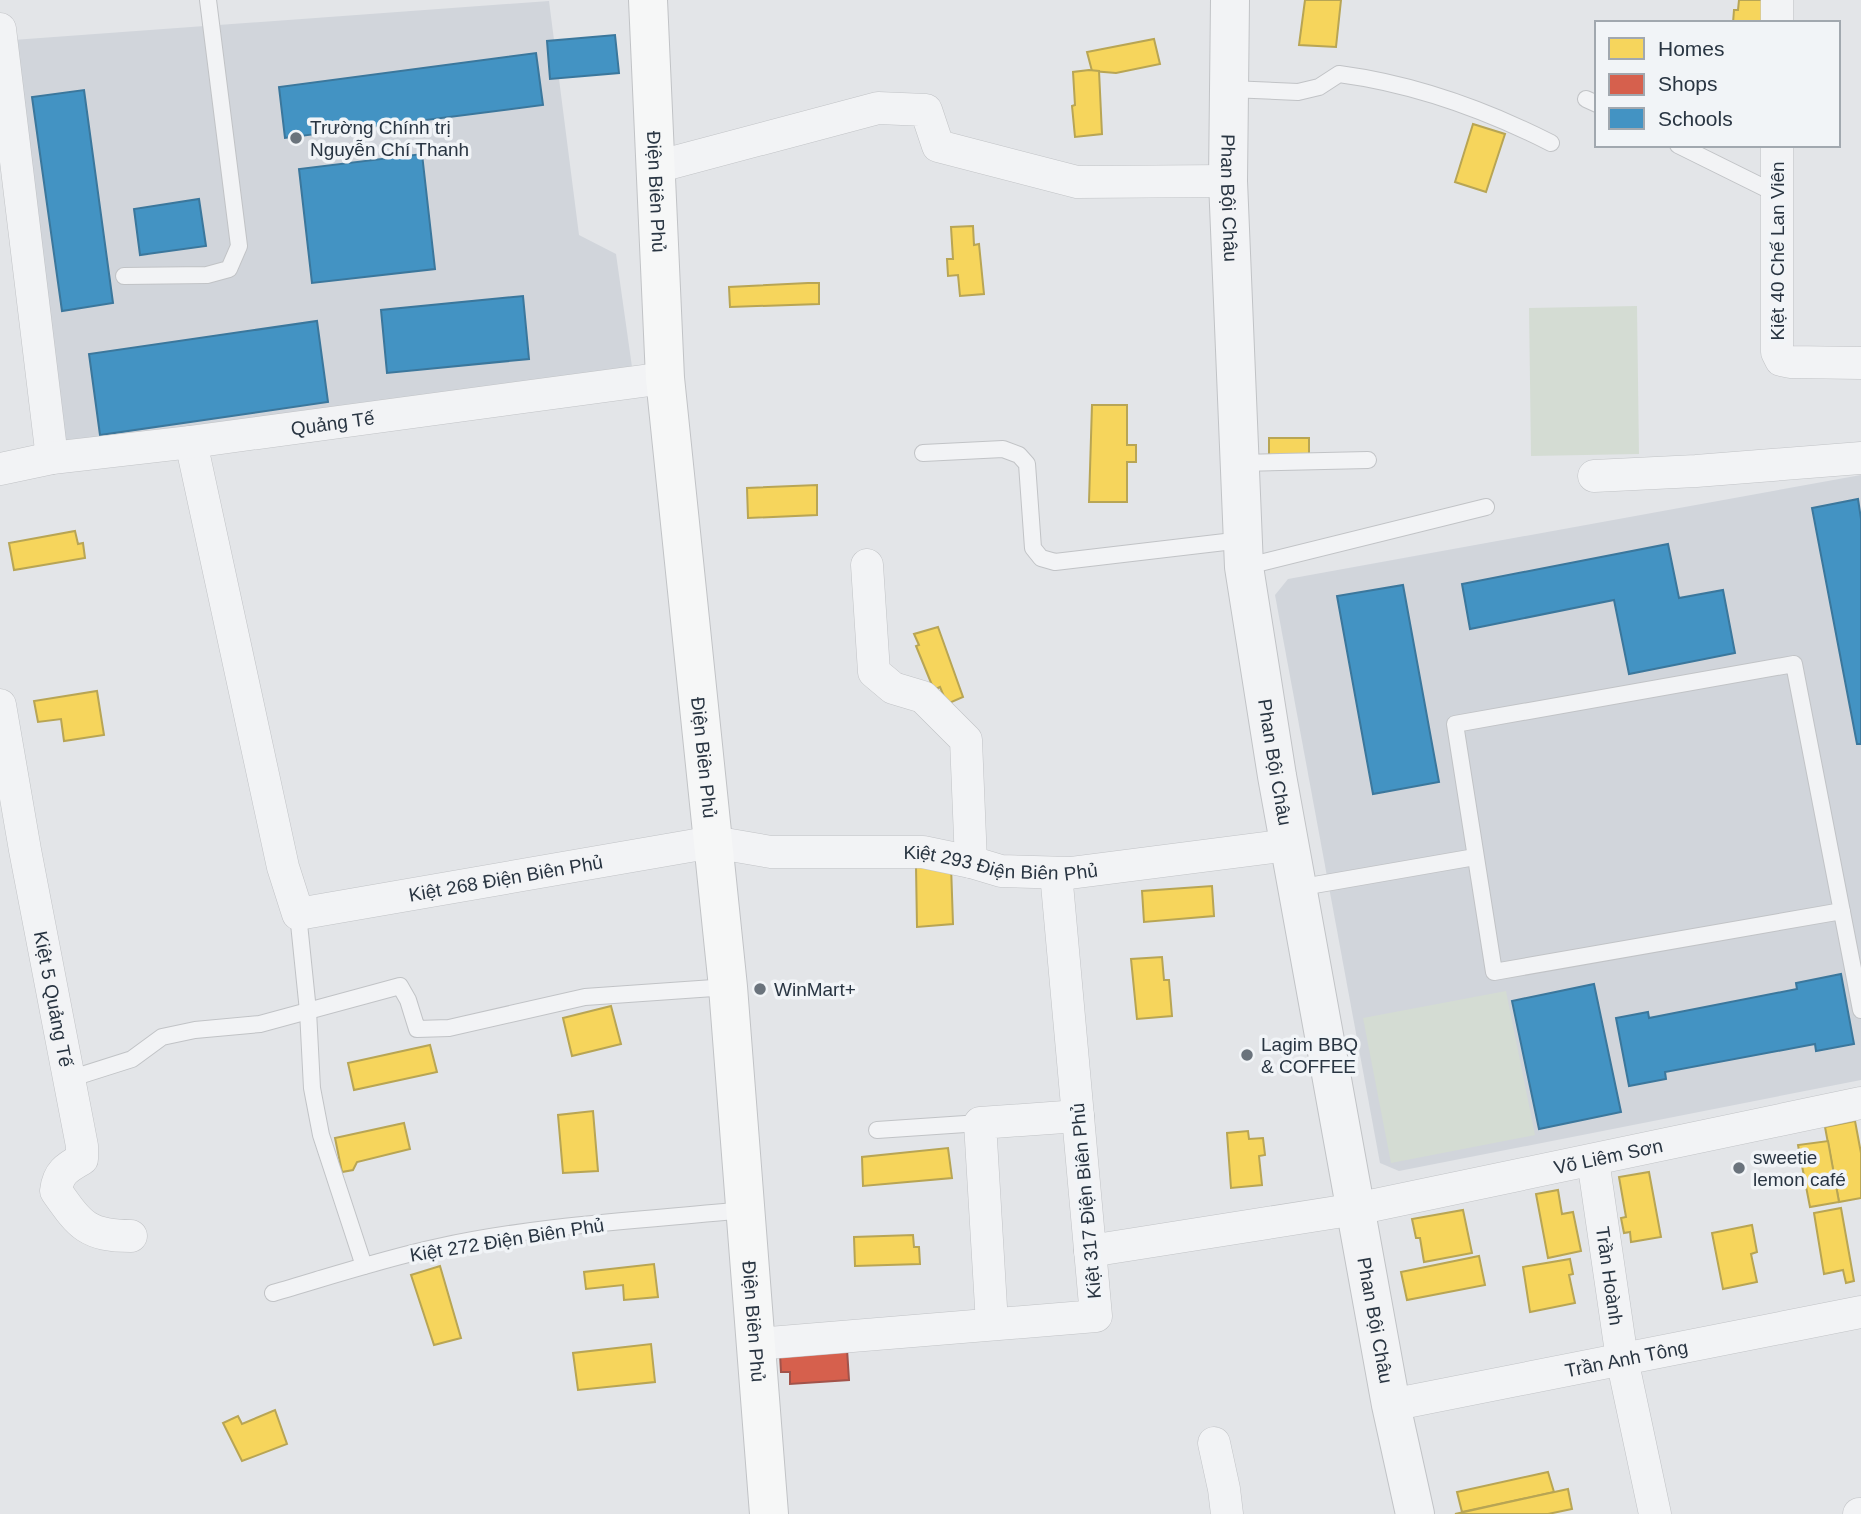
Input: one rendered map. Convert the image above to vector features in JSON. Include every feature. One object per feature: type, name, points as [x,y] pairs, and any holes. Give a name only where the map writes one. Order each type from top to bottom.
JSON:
[{"type":"main road","name":"Điện Biên Phủ","points":[[648,0],[664,378],[728,987],[769,1514]]},
{"type":"street","name":"Phan Bội Châu","points":[[1230,0],[1228,181],[1243,554],[1289,845],[1391,1405],[1415,1514]]},
{"type":"street","points":[[1777,0],[1777,21]]},
{"type":"street","points":[[0,29],[52,458]]},
{"type":"street","points":[[656,167],[878,108],[926,110],[938,146],[1077,182],[1228,181]]},
{"type":"street","name":"Kiệt 40 Chế Lan Viên","points":[[1777,147],[1777,352],[1781,360],[1790,362],[1861,363]]},
{"type":"street","name":"Quảng Tế","points":[[0,468],[52,458],[191,442],[664,378]]},
{"type":"street","points":[[191,442],[283,867],[298,914]]},
{"type":"street","points":[[1594,476],[1696,471],[1861,457]]},
{"type":"street","points":[[867,565],[874,672],[893,688],[923,696],[966,740],[971,862]]},
{"type":"street","name":"Kiệt 5 Quảng Tế","points":[[0,705],[82,1146],[82,1159],[65,1169],[58,1179],[56,1191],[79,1223],[99,1233],[131,1236]]},
{"type":"street","name":"Kiệt 293 Điện Biên Phủ","points":[[713,842],[771,852],[923,852],[1001,871],[1056,873],[1289,845]]},
{"type":"street","name":"Kiệt 268 Điện Biên Phủ","points":[[298,914],[713,842]]},
{"type":"street","name":"Kiệt 317 Điện Biên Phủ","points":[[756,1344],[1096,1316],[1056,873]]},
{"type":"street","name":"Võ Liêm Sơn","points":[[1090,1251],[1356,1209],[1861,1104]]},
{"type":"street","points":[[992,1324],[981,1123],[1078,1116]]},
{"type":"street","name":"Trần Hoành","points":[[1593,1160],[1622,1359],[1655,1514]]},
{"type":"street","name":"Trần Anh Tông","points":[[1391,1405],[1861,1312]]},
{"type":"street","points":[[1214,1443],[1227,1514]]},
{"type":"lane","points":[[124,276],[207,275],[229,268],[239,246],[208,0]]},
{"type":"lane","points":[[1230,89],[1298,92],[1319,88],[1339,74],[1361,77],[1455,101],[1501,118],[1551,143]]},
{"type":"lane","points":[[1682,147],[1777,194]]},
{"type":"lane","points":[[923,453],[1003,449],[1019,455],[1027,464],[1033,548],[1041,558],[1055,562],[1243,554],[1486,507]]},
{"type":"lane","points":[[1240,463],[1368,460]]},
{"type":"lane","points":[[1842,911],[1494,972],[1455,724],[1794,664],[1842,911],[1861,1010]]},
{"type":"lane","points":[[1297,888],[1475,857]]},
{"type":"lane","points":[[298,914],[308,1011],[312,1088],[321,1135],[364,1266]]},
{"type":"lane","points":[[69,1079],[132,1059],[162,1037],[195,1030],[260,1024],[400,986],[408,1000],[417,1029],[449,1028],[585,997],[728,987]]},
{"type":"lane","points":[[877,1130],[981,1123]]},
{"type":"lane","name":"Kiệt 272 Điện Biên Phủ","points":[[273,1293],[440,1247],[533,1232],[745,1209]]},
{"type":"shaded area","name":"Trường Chính trị Nguyễn Chí Thanh","points":[[549,1],[579,235],[616,254],[632,367],[64,445],[13,40]]},
{"type":"shaded area","points":[[1637,306],[1639,454],[1531,456],[1529,308]]},
{"type":"shaded area","points":[[1861,475],[1861,1080],[1399,1171],[1380,1163],[1275,595],[1288,579]]},
{"type":"shaded area","points":[[1506,991],[1535,1135],[1391,1163],[1363,1018]]},
{"type":"building: Homes","points":[[1305,0],[1341,0],[1336,47],[1299,45]]},
{"type":"building: Homes","points":[[1739,0],[1765,0],[1764,21],[1733,21],[1734,10],[1738,10]]},
{"type":"building: Homes","points":[[1154,39],[1160,64],[1116,73],[1092,71],[1087,52]]},
{"type":"building: Homes","points":[[1099,71],[1102,134],[1075,137],[1073,72]]},
{"type":"building: Homes","points":[[1473,124],[1505,134],[1486,192],[1455,182]]},
{"type":"building: Homes","points":[[973,226],[974,245],[979,244],[984,294],[960,296],[958,275],[948,276],[947,259],[953,259],[951,227]]},
{"type":"building: Homes","points":[[819,283],[819,304],[730,307],[729,287]]},
{"type":"building: Homes","points":[[1092,405],[1127,405],[1127,445],[1136,445],[1136,462],[1127,462],[1127,502],[1089,502]]},
{"type":"building: Homes","points":[[1269,438],[1309,438],[1309,461],[1269,461]]},
{"type":"building: Homes","points":[[817,485],[817,515],[748,518],[747,488]]},
{"type":"building: Homes","points":[[75,531],[78,544],[83,543],[85,558],[14,570],[9,543]]},
{"type":"building: Homes","points":[[938,627],[963,697],[947,704],[940,687],[934,690],[916,646],[919,645],[914,634]]},
{"type":"building: Homes","points":[[97,691],[104,735],[64,741],[61,719],[38,722],[34,701]]},
{"type":"building: Homes","points":[[951,865],[953,924],[917,927],[916,866]]},
{"type":"building: Homes","points":[[1212,886],[1214,916],[1144,922],[1142,891]]},
{"type":"building: Homes","points":[[1162,957],[1164,980],[1169,980],[1172,1016],[1137,1019],[1131,959]]},
{"type":"building: Homes","points":[[611,1006],[621,1044],[572,1056],[563,1018]]},
{"type":"building: Homes","points":[[430,1045],[437,1072],[354,1090],[348,1063]]},
{"type":"building: Homes","points":[[593,1111],[598,1171],[563,1173],[558,1115]]},
{"type":"building: Homes","points":[[1855,1121],[1861,1153],[1861,1198],[1839,1202],[1825,1127]]},
{"type":"building: Homes","points":[[404,1123],[410,1149],[357,1162],[353,1170],[342,1172],[335,1138]]},
{"type":"building: Homes","points":[[1248,1131],[1249,1139],[1263,1138],[1265,1155],[1259,1156],[1262,1185],[1231,1188],[1227,1133]]},
{"type":"building: Homes","points":[[1828,1141],[1839,1202],[1810,1207],[1798,1145]]},
{"type":"building: Homes","points":[[948,1148],[952,1178],[863,1186],[862,1157]]},
{"type":"building: Homes","points":[[1649,1172],[1661,1237],[1631,1242],[1630,1232],[1624,1233],[1621,1218],[1626,1217],[1619,1177]]},
{"type":"building: Homes","points":[[1558,1190],[1562,1214],[1573,1212],[1581,1251],[1548,1258],[1536,1194]]},
{"type":"building: Homes","points":[[1841,1208],[1854,1281],[1846,1283],[1843,1270],[1824,1274],[1814,1213]]},
{"type":"building: Homes","points":[[1463,1210],[1472,1253],[1424,1262],[1420,1238],[1416,1238],[1412,1219]]},
{"type":"building: Homes","points":[[1752,1225],[1757,1252],[1751,1254],[1757,1282],[1723,1289],[1712,1233]]},
{"type":"building: Homes","points":[[913,1235],[914,1247],[919,1247],[920,1264],[855,1266],[854,1237]]},
{"type":"building: Homes","points":[[1479,1256],[1485,1285],[1407,1300],[1401,1272]]},
{"type":"building: Homes","points":[[1570,1259],[1573,1274],[1569,1275],[1575,1303],[1530,1312],[1523,1267]]},
{"type":"building: Homes","points":[[654,1264],[658,1297],[624,1300],[623,1285],[586,1289],[584,1272]]},
{"type":"building: Homes","points":[[440,1266],[461,1338],[434,1345],[411,1275]]},
{"type":"building: Homes","points":[[651,1344],[655,1382],[578,1390],[573,1353]]},
{"type":"building: Homes","points":[[275,1410],[287,1444],[242,1461],[223,1423],[238,1416],[242,1424]]},
{"type":"building: Homes","points":[[1548,1472],[1554,1492],[1462,1512],[1457,1492]]},
{"type":"building: Homes","points":[[1568,1489],[1572,1509],[1548,1514],[1455,1514]]},
{"type":"building: Shops","points":[[847,1349],[849,1380],[790,1384],[790,1372],[781,1372],[780,1354]]},
{"type":"building: Schools","points":[[615,35],[619,73],[550,79],[547,41]]},
{"type":"building: Schools","points":[[536,53],[543,105],[285,138],[279,87]]},
{"type":"building: Schools","points":[[84,90],[113,303],[62,311],[32,97]]},
{"type":"building: Schools","points":[[422,154],[435,269],[312,283],[299,169]]},
{"type":"building: Schools","points":[[199,199],[206,246],[140,255],[134,209]]},
{"type":"building: Schools","points":[[523,296],[529,359],[387,373],[381,310]]},
{"type":"building: Schools","points":[[317,321],[328,402],[100,435],[89,354]]},
{"type":"building: Schools","points":[[1858,499],[1861,519],[1861,744],[1857,744],[1812,508]]},
{"type":"building: Schools","points":[[1668,544],[1679,598],[1723,590],[1735,653],[1629,674],[1614,600],[1470,629],[1462,584]]},
{"type":"building: Schools","points":[[1403,585],[1439,782],[1373,794],[1337,596]]},
{"type":"building: Schools","points":[[1841,974],[1854,1044],[1816,1051],[1815,1044],[1665,1072],[1666,1079],[1629,1086],[1616,1018],[1648,1012],[1649,1018],[1797,989],[1796,983]]},
{"type":"building: Schools","points":[[1594,984],[1621,1112],[1539,1129],[1512,1001]]},
{"type":"place","name":"Trường Chính trị Nguyễn Chí Thanh","points":[[296,138]]},
{"type":"place","name":"WinMart+","points":[[760,989]]},
{"type":"place","name":"Lagim BBQ & COFFEE","points":[[1247,1055]]},
{"type":"place","name":"sweetie lemon café","points":[[1739,1168]]}]
